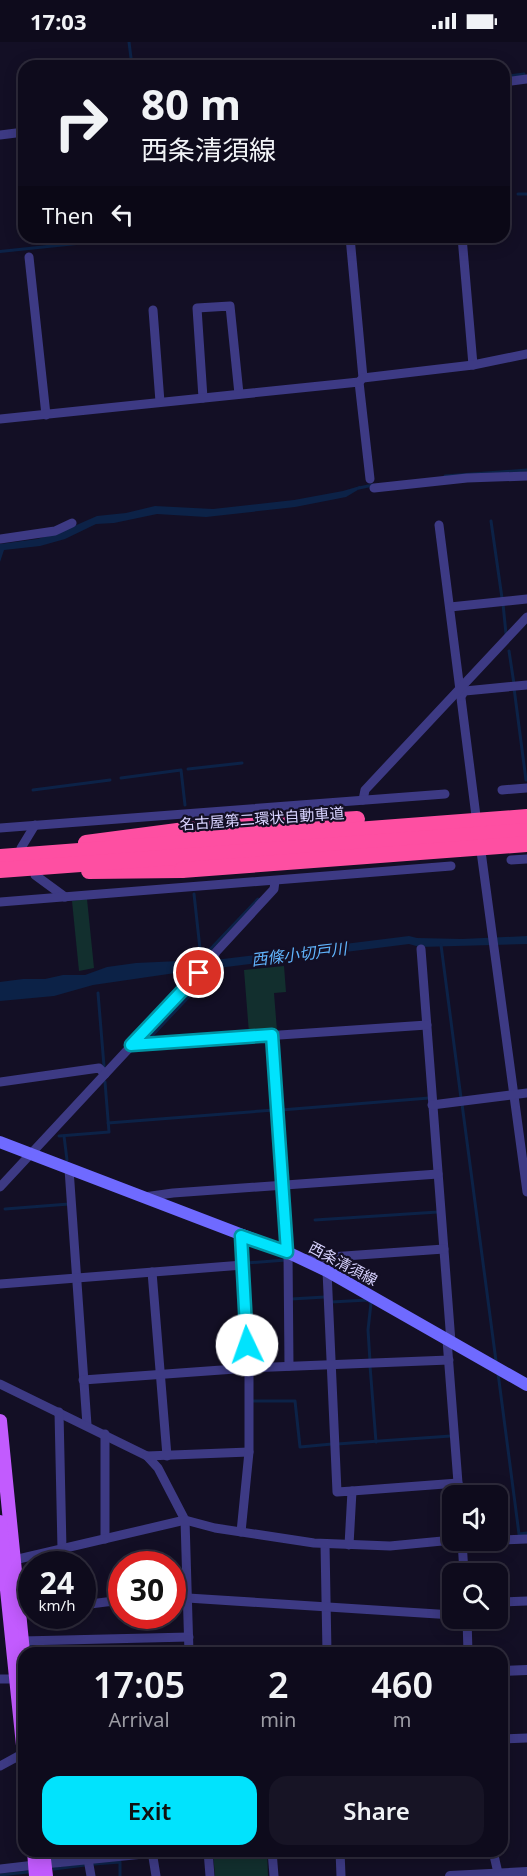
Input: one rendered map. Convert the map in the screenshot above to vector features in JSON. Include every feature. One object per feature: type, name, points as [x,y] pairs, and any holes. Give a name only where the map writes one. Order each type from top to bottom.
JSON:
[{"type":"highway","points":[[86,843],[185,830],[527,806]]},
{"type":"highway","name":"名古屋第二環状自動車道","points":[[0,857],[527,817]]},
{"type":"highway","name":"名古屋第二環状自動車道","points":[[0,870],[527,831]]},
{"type":"highway","points":[[89,871],[182,870],[527,844]]},
{"type":"main road","name":"西条清須線","points":[[0,1142],[241,1236],[288,1252],[327,1271],[524,1381]]},
{"type":"main road","points":[[0,1421],[14,1560],[18,1698]]},
{"type":"main road","points":[[0,1522],[1,1550],[23,1647]]},
{"type":"street","points":[[510,81],[527,79]]},
{"type":"street","points":[[0,135],[18,133]]},
{"type":"street","points":[[350,243],[372,484],[527,476]]},
{"type":"street","points":[[463,243],[473,365]]},
{"type":"street","points":[[29,257],[46,415]]},
{"type":"street","points":[[203,398],[197,308],[230,306],[239,394]]},
{"type":"street","points":[[153,310],[160,402]]},
{"type":"street","points":[[0,419],[361,380],[473,365],[527,354]]},
{"type":"street","points":[[0,539],[55,531],[72,523]]},
{"type":"street","points":[[439,525],[527,1192]]},
{"type":"street","points":[[450,607],[527,599]]},
{"type":"street","points":[[363,800],[365,790],[460,692],[527,617]]},
{"type":"street","points":[[460,692],[527,685]]},
{"type":"street","points":[[502,790],[527,788]]},
{"type":"street","points":[[0,828],[445,794]]},
{"type":"street","points":[[340,802],[384,843]]},
{"type":"street","points":[[21,848],[35,825]]},
{"type":"street","points":[[387,872],[401,846]]},
{"type":"street","points":[[511,860],[527,859]]},
{"type":"street","points":[[0,902],[451,866]]},
{"type":"street","points":[[35,875],[65,897]]},
{"type":"street","points":[[213,958],[274,889],[275,881]]},
{"type":"street","points":[[327,1271],[337,1492],[458,1483],[444,1249],[421,949]]},
{"type":"street","points":[[0,1187],[199,973]]},
{"type":"street","points":[[131,1045],[427,1025]]},
{"type":"street","points":[[272,1035],[288,1252],[290,1366]]},
{"type":"street","points":[[0,1082],[99,1068],[105,1074]]},
{"type":"street","points":[[432,1105],[527,1093]]},
{"type":"street","points":[[69,1169],[87,1425]]},
{"type":"street","points":[[142,1197],[438,1173]]},
{"type":"street","points":[[241,1236],[249,1368],[249,1452],[241,1532]]},
{"type":"street","points":[[302,1259],[444,1249]]},
{"type":"street","points":[[0,1284],[243,1265]]},
{"type":"street","points":[[152,1272],[167,1456]]},
{"type":"street","points":[[83,1380],[249,1368],[449,1360]]},
{"type":"street","points":[[0,1384],[147,1456],[158,1468],[185,1520],[189,1647]]},
{"type":"street","points":[[59,1412],[62,1549]]},
{"type":"street","points":[[105,1434],[105,1539]]},
{"type":"street","points":[[147,1456],[249,1452]]},
{"type":"street","points":[[349,1545],[352,1491]]},
{"type":"street","points":[[14,1560],[185,1520],[241,1532],[325,1544],[390,1546],[442,1541]]},
{"type":"street","points":[[508,1540],[527,1539]]},
{"type":"street","points":[[325,1544],[327,1647]]},
{"type":"street","points":[[188,1596],[442,1614]]},
{"type":"street","points":[[508,1601],[527,1600]]},
{"type":"street","points":[[467,1629],[468,1647]]},
{"type":"street","points":[[22,1641],[189,1637]]},
{"type":"street","points":[[508,1671],[527,1670]]},
{"type":"street","points":[[0,1679],[16,1679]]},
{"type":"street","points":[[508,1739],[527,1739]]},
{"type":"street","points":[[0,1767],[18,1757]]},
{"type":"street","points":[[0,1869],[112,1857]]},
{"type":"street","points":[[153,1857],[156,1876]]},
{"type":"street","points":[[208,1857],[210,1876]]},
{"type":"street","points":[[272,1857],[274,1876]]},
{"type":"street","points":[[340,1857],[341,1876]]},
{"type":"street","points":[[494,1857],[497,1874]]},
{"type":"street","points":[[88,1860],[91,1876]]},
{"type":"street","points":[[450,1876],[527,1872]]},
{"type":"green space","points":[[87,899],[94,968],[79,971],[72,901]]},
{"type":"green space","points":[[284,966],[286,992],[274,993],[277,1031],[249,1033],[244,970]]},
{"type":"green space","points":[[213,1857],[267,1857],[268,1876],[215,1876]]},
{"type":"water","points":[[66,243],[96,243],[0,253],[0,250]]},
{"type":"water","points":[[360,486],[361,488],[346,497],[295,507],[206,517],[157,514],[114,523],[96,524],[65,539],[40,546],[4,550],[0,562],[0,544],[56,534],[97,516],[126,513],[155,506],[213,509],[294,500]]},
{"type":"water","name":"西條小切戸川","points":[[409,936],[462,939],[527,936],[527,944],[420,947],[409,944],[208,971],[189,971],[93,985],[54,996],[0,1001],[0,982],[45,979],[63,975],[85,975],[107,967],[136,963],[223,959]]},
{"type":"waterway","points":[[129,42],[131,60]]},
{"type":"waterway","points":[[510,76],[524,74]]},
{"type":"waterway","points":[[518,194],[527,194]]},
{"type":"waterway","points":[[445,476],[527,470]]},
{"type":"waterway","points":[[359,488],[373,485]]},
{"type":"waterway","points":[[491,521],[502,598]]},
{"type":"waterway","points":[[503,604],[506,634]]},
{"type":"waterway","points":[[509,651],[514,684]]},
{"type":"waterway","points":[[514,688],[526,780]]},
{"type":"waterway","points":[[188,769],[242,763]]},
{"type":"waterway","points":[[121,778],[181,770],[185,805]]},
{"type":"waterway","points":[[33,790],[110,780]]},
{"type":"waterway","points":[[194,894],[201,958]]},
{"type":"waterway","points":[[201,959],[258,899]]},
{"type":"waterway","points":[[441,945],[461,1098]]},
{"type":"waterway","points":[[147,1041],[211,973]]},
{"type":"waterway","points":[[98,993],[104,1066]]},
{"type":"waterway","points":[[59,1136],[109,1132],[105,1082]]},
{"type":"waterway","points":[[281,1110],[429,1098]]},
{"type":"waterway","points":[[462,1104],[496,1361]]},
{"type":"waterway","points":[[108,1123],[274,1110]]},
{"type":"waterway","points":[[64,1136],[67,1160]]},
{"type":"waterway","points":[[5,1209],[69,1204]]},
{"type":"waterway","points":[[315,1220],[438,1212]]},
{"type":"waterway","points":[[246,1263],[286,1260]]},
{"type":"waterway","points":[[291,1299],[325,1297]]},
{"type":"waterway","points":[[331,1302],[368,1300],[371,1303],[368,1330],[370,1361]]},
{"type":"waterway","points":[[370,1366],[376,1442]]},
{"type":"waterway","points":[[498,1373],[519,1534],[527,1533]]},
{"type":"waterway","points":[[252,1401],[295,1401],[300,1447],[332,1444]]},
{"type":"waterway","points":[[337,1444],[451,1436]]},
{"type":"waterway","points":[[94,1864],[120,1862],[120,1876]]},
{"type":"waterway","points":[[54,1869],[85,1865]]},
{"type":"waterway","points":[[0,1875],[28,1872]]},
{"type":"route","points":[[199,973],[131,1045],[272,1035],[287,1252],[241,1236],[247,1345]]}]
